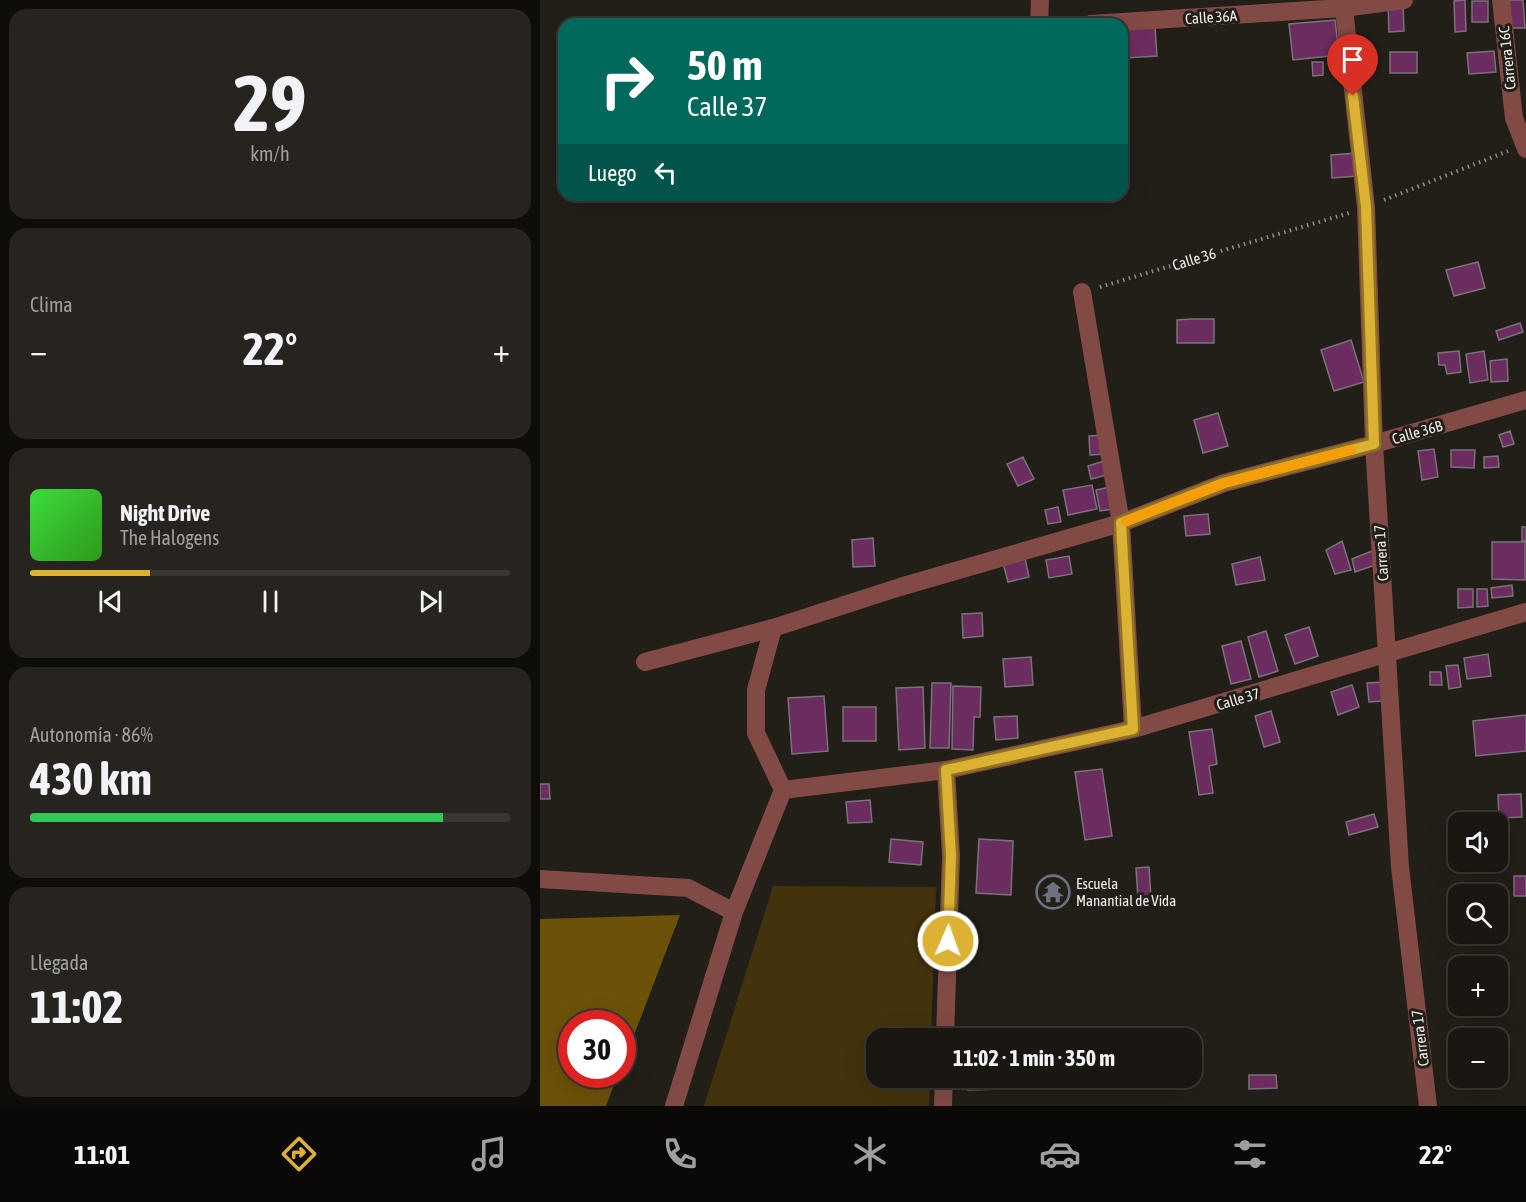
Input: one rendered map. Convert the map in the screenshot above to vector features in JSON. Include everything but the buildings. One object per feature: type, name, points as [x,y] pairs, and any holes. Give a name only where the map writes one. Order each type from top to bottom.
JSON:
[{"type":"street","points":[[1040,0],[1040,18]]},
{"type":"street","name":"Calle 36A","points":[[1128,19],[1200,9],[1404,0]]},
{"type":"street","name":"Carrera 16C","points":[[1501,0],[1514,118],[1525,146]]},
{"type":"street","name":"Carrera 17","points":[[1343,4],[1366,207],[1374,444],[1400,867],[1428,1106]]},
{"type":"street","points":[[1082,292],[1121,523],[1133,729]]},
{"type":"street","name":"Calle 36B","points":[[645,662],[773,628],[900,587],[1121,523],[1224,483],[1374,444],[1526,400]]},
{"type":"street","name":"Calle 37","points":[[783,790],[946,770],[1133,729],[1526,612]]},
{"type":"street","points":[[674,1106],[734,912],[783,790],[756,733],[756,690],[773,628]]},
{"type":"street","points":[[945,1028],[951,856],[946,770]]},
{"type":"street","points":[[540,879],[688,888],[734,912]]},
{"type":"street","points":[[943,1106],[944,1088]]},
{"type":"path","name":"Calle 36","points":[[1082,292],[1366,207],[1525,146]]},
{"type":"shaded area","points":[[773,886],[936,887],[931,1028],[866,1028],[866,1088],[930,1088],[929,1106],[704,1106]]},
{"type":"shaded area","points":[[680,915],[636,1030],[636,1010],[558,1010],[558,1088],[613,1088],[606,1106],[540,1106],[540,919]]},
{"type":"slow traffic","points":[[1126,521],[1224,483],[1351,450]]},
{"type":"place","name":"Escuela Manantial de Vida","points":[[1053,892]]},
{"type":"route","points":[[948,941],[951,856],[946,770],[1133,729],[1121,523],[1224,483],[1374,444],[1366,207],[1353,96]]}]
